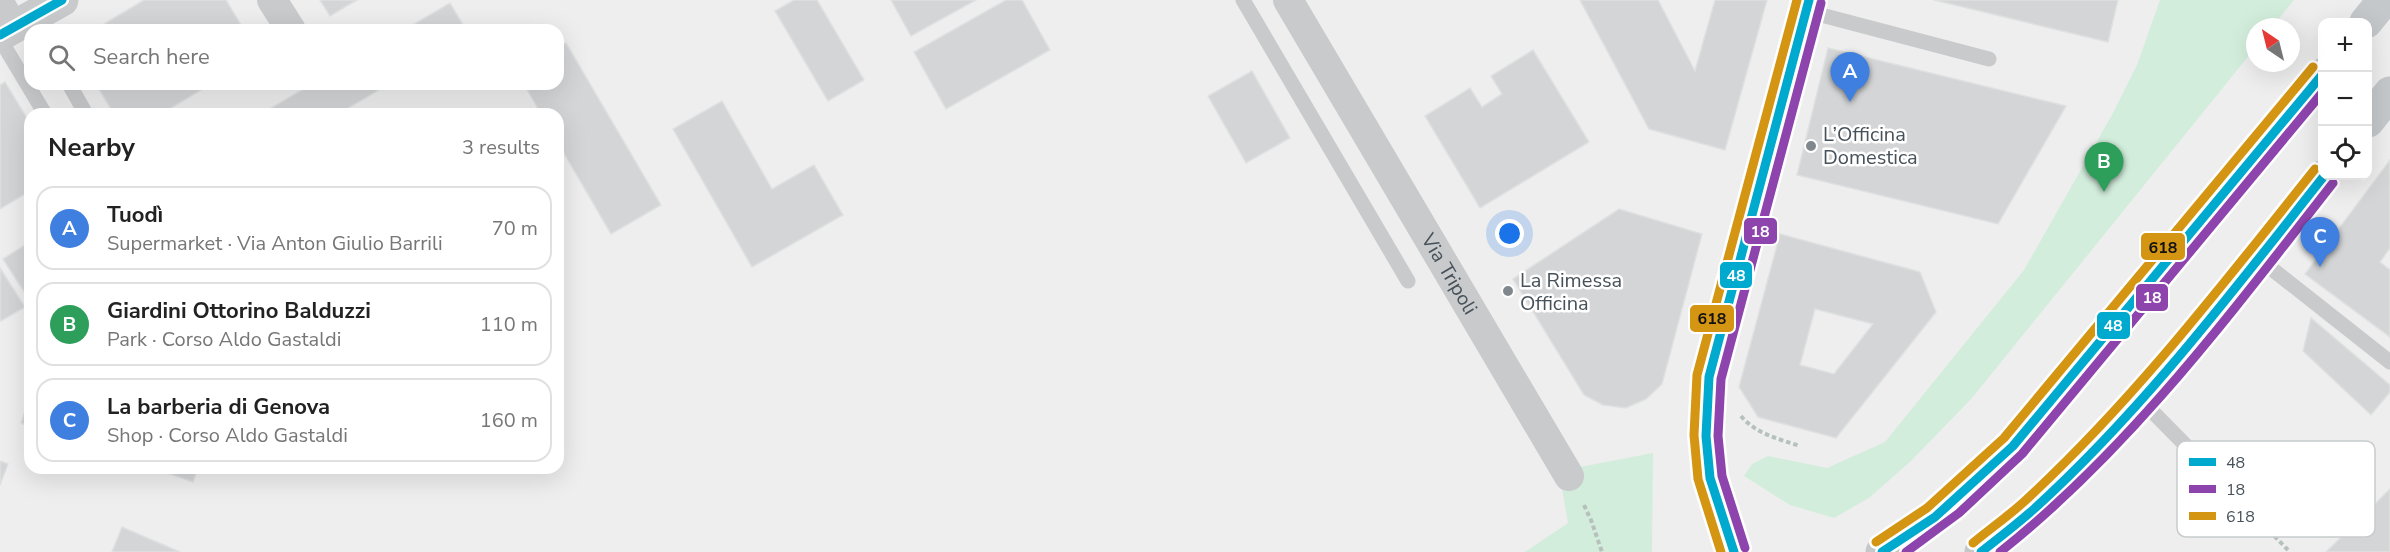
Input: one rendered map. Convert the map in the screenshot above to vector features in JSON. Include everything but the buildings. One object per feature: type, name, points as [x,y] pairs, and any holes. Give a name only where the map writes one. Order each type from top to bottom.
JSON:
[{"type":"main road","points":[[2369,18],[2384,0]]},
{"type":"main road","points":[[1882,552],[1923,526],[1970,488],[2013,446],[2318,80]]},
{"type":"main road","points":[[2372,115],[2390,93]]},
{"type":"main road","points":[[1981,552],[2033,510],[2101,442],[2140,399],[2321,180]]},
{"type":"street","points":[[14,25],[62,0]]},
{"type":"street","points":[[272,0],[287,24]]},
{"type":"street","name":"Via Tripoli","points":[[1288,0],[1569,476]]},
{"type":"street","points":[[1734,552],[1710,478],[1706,436],[1709,377],[1808,6]]},
{"type":"lane","points":[[1243,0],[1408,281]]},
{"type":"lane","points":[[1808,6],[1989,59]]},
{"type":"lane","points":[[14,25],[24,54]]},
{"type":"lane","points":[[37,90],[43,108]]},
{"type":"lane","points":[[72,90],[83,108]]},
{"type":"lane","points":[[2258,258],[2390,362]]},
{"type":"lane","points":[[2140,399],[2181,441]]},
{"type":"path","points":[[1737,411],[1747,424],[1763,433],[1800,446]]},
{"type":"path","points":[[1569,476],[1591,520],[1602,552]]},
{"type":"path","points":[[2275,537],[2290,552]]},
{"type":"green space","points":[[2160,0],[2294,0],[2279,18],[2246,18],[2246,59],[1972,398],[1911,461],[1869,498],[1834,518],[1790,505],[1744,476],[1752,464],[1768,456],[1827,468],[1885,442],[2024,270],[2113,113],[2137,65]]},
{"type":"green space","points":[[1653,453],[1652,552],[1525,552],[1568,523],[1559,471]]},
{"type":"transit line","name":"48","points":[[0,35],[62,0]]},
{"type":"transit line","name":"618","points":[[1721,552],[1698,479],[1694,435],[1697,375],[1797,0]]},
{"type":"transit line","name":"48","points":[[1734,552],[1710,478],[1706,436],[1709,377],[1809,0]]},
{"type":"transit line","name":"18","points":[[1745,548],[1722,476],[1718,436],[1721,379],[1821,3]]},
{"type":"transit line","name":"618","points":[[1876,542],[1927,508],[2004,438],[2313,67]]},
{"type":"transit line","name":"48","points":[[1882,552],[1935,517],[2013,446],[2318,80]]},
{"type":"transit line","name":"18","points":[[1906,552],[1959,513],[2022,454],[2318,98]]},
{"type":"transit line","name":"618","points":[[1973,543],[2027,499],[2104,422],[2177,340],[2315,169]]},
{"type":"transit line","name":"48","points":[[1981,552],[2015,526],[2074,471],[2150,390],[2256,263],[2321,180]]},
{"type":"transit line","name":"18","points":[[2000,552],[2093,469],[2136,424],[2217,330],[2333,183]]},
{"type":"place","name":"Tuodì","points":[[1850,102]]},
{"type":"place","name":"L’Officina Domestica","points":[[1811,146]]},
{"type":"place","name":"Giardini Ottorino Balduzzi","points":[[2104,192]]},
{"type":"place","name":"La barberia di Genova","points":[[2320,267]]},
{"type":"place","name":"La Rimessa Officina","points":[[1508,291]]}]
